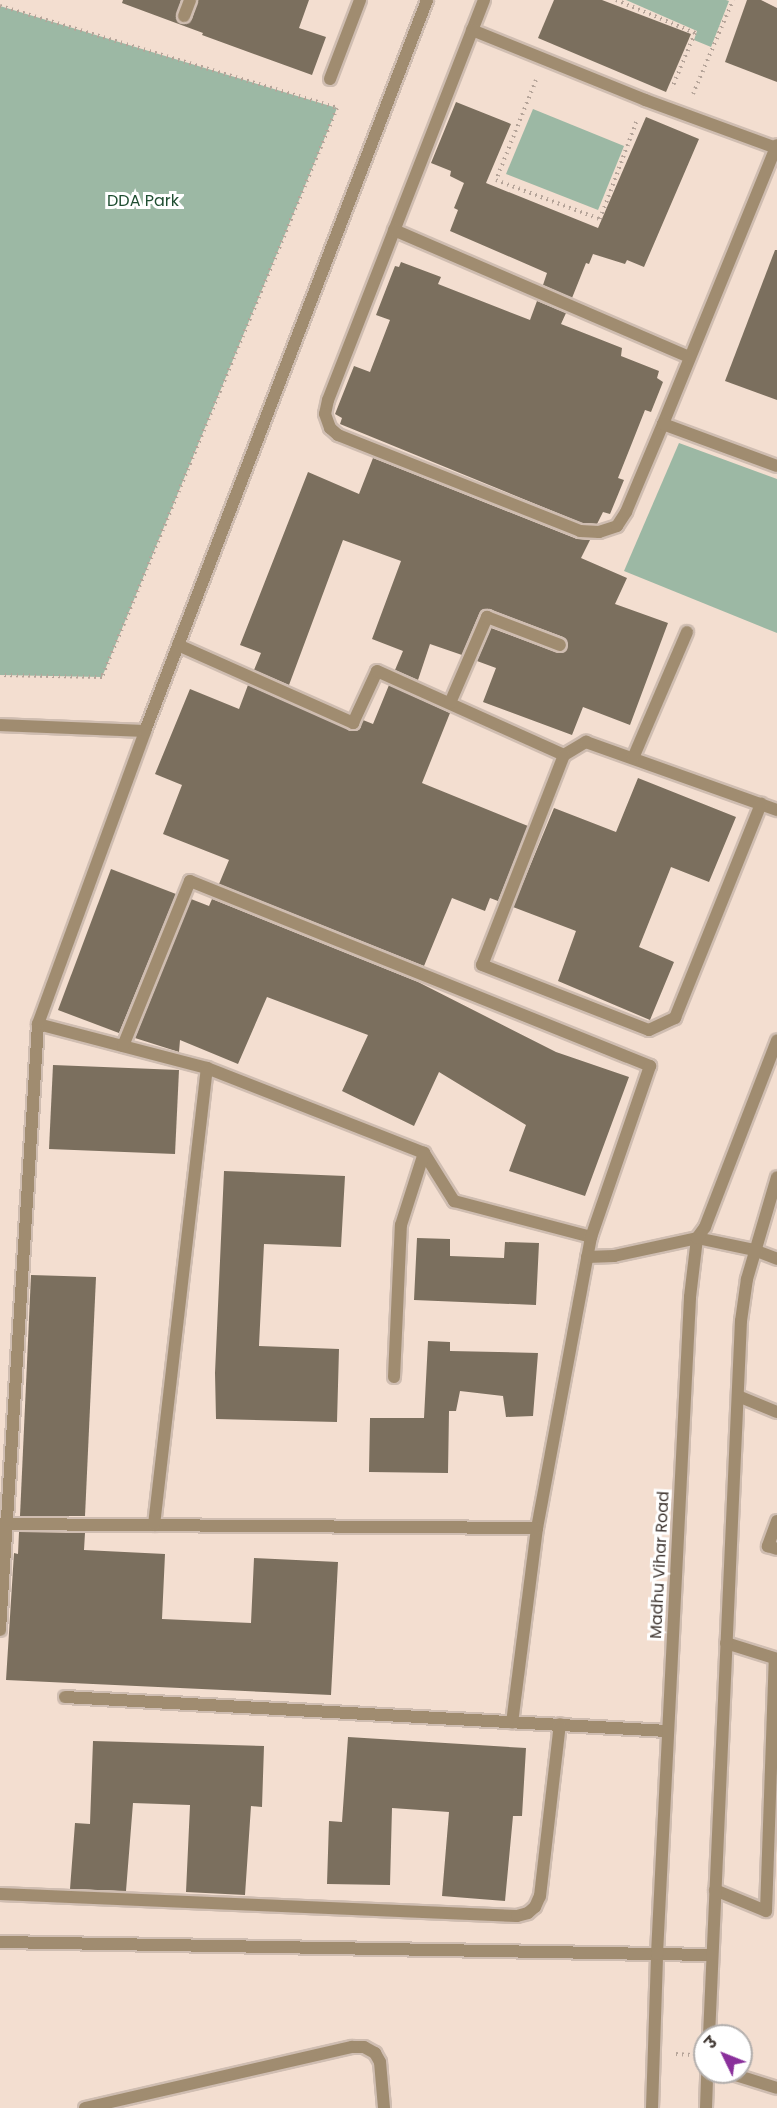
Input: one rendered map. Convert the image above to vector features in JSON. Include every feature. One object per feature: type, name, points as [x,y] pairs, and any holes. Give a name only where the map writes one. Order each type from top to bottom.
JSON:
[{"type":"street","points":[[184,16],[190,0]]},
{"type":"street","points":[[330,79],[360,0]]},
{"type":"street","points":[[0,1630],[4,1524],[39,1023],[145,731],[427,0]]},
{"type":"street","points":[[472,30],[645,100],[776,146],[771,174],[689,357],[626,512],[617,526],[598,532],[580,531],[338,435],[330,428],[325,414],[328,400],[394,230],[472,30],[484,0]]},
{"type":"street","points":[[394,230],[689,357]]},
{"type":"street","points":[[663,424],[777,466]]},
{"type":"street","points":[[450,703],[487,617],[560,645]]},
{"type":"street","points":[[633,759],[687,632]]},
{"type":"street","points":[[178,645],[352,723],[377,671],[564,755]]},
{"type":"street","points":[[0,725],[145,731]]},
{"type":"street","points":[[761,804],[675,1018],[649,1030],[482,965],[564,755],[586,742],[761,804],[777,810]]},
{"type":"street","points":[[123,1046],[190,881],[650,1066],[591,1237],[537,1528],[512,1722]]},
{"type":"street","points":[[39,1023],[207,1068],[424,1153],[454,1201],[591,1237]]},
{"type":"street","name":"Madhu Vihar Road","points":[[652,2108],[657,1954],[690,1297],[697,1238],[705,1227],[777,1040]]},
{"type":"street","points":[[154,1525],[207,1068]]},
{"type":"street","points":[[394,1377],[401,1225],[424,1153]]},
{"type":"street","points":[[709,2024],[741,1322],[754,1250],[777,1177]]},
{"type":"street","points":[[587,1257],[614,1256],[697,1238],[754,1250],[777,1259]]},
{"type":"street","points":[[738,1396],[777,1412]]},
{"type":"street","points":[[777,1521],[768,1546],[777,1549]]},
{"type":"street","points":[[4,1524],[537,1528]]},
{"type":"street","points":[[715,1890],[766,1911],[776,1659],[726,1642]]},
{"type":"street","points":[[65,1697],[668,1731]]},
{"type":"street","points":[[0,1894],[516,1916],[528,1913],[535,1907],[540,1896],[560,1724]]},
{"type":"street","points":[[0,1942],[712,1955]]},
{"type":"street","points":[[84,2108],[358,2047],[364,2047],[375,2053],[380,2062],[384,2108]]},
{"type":"street","points":[[753,2080],[777,2088]]},
{"type":"street","points":[[705,2108],[706,2084]]},
{"type":"path","points":[[616,0],[695,33],[664,107]]},
{"type":"path","points":[[685,114],[733,0]]},
{"type":"path","points":[[0,6],[337,108],[102,676],[0,675]]},
{"type":"path","points":[[544,59],[495,180],[600,219],[645,100]]},
{"type":"green space","points":[[626,0],[729,1],[711,47],[694,40],[697,31]]},
{"type":"green space","name":"DDA Park","points":[[0,6],[337,108],[102,677],[0,675]]},
{"type":"green space","points":[[533,109],[624,146],[598,210],[506,174]]},
{"type":"green space","points":[[679,443],[777,479],[777,633],[624,571]]},
{"type":"building","points":[[123,0],[181,0],[176,17],[178,22],[185,24],[192,19],[198,0],[309,0],[299,28],[326,37],[312,75],[202,35],[203,33],[122,3]]},
{"type":"building","points":[[554,0],[602,0],[691,34],[666,92],[538,38]]},
{"type":"building","points":[[747,0],[761,0],[777,8],[777,82],[725,62]]},
{"type":"building","points":[[456,102],[511,124],[486,183],[598,228],[646,117],[699,139],[644,267],[627,260],[625,264],[593,254],[589,264],[586,263],[572,298],[543,285],[547,273],[450,231],[458,210],[454,208],[464,183],[450,176],[451,171],[431,163]]},
{"type":"building","points":[[775,250],[777,250],[777,400],[725,381]]},
{"type":"building","points":[[401,262],[441,277],[438,284],[530,320],[537,301],[566,313],[561,324],[622,348],[621,356],[659,371],[657,378],[663,382],[651,412],[645,410],[618,478],[624,480],[610,514],[603,512],[597,524],[582,523],[340,424],[342,418],[335,414],[354,366],[370,372],[390,320],[376,315],[395,266],[399,267]]},
{"type":"building","points":[[373,458],[577,539],[590,540],[581,558],[627,578],[615,604],[668,623],[630,725],[583,707],[572,735],[483,702],[496,668],[477,661],[491,628],[558,653],[566,651],[568,644],[563,637],[489,609],[479,614],[462,655],[430,644],[418,680],[395,670],[403,651],[372,639],[401,561],[343,540],[289,685],[254,670],[261,653],[240,645],[308,472],[359,494]]},
{"type":"building","points":[[248,685],[353,731],[358,729],[363,720],[373,724],[389,685],[450,713],[422,783],[528,826],[498,901],[490,898],[485,911],[452,898],[424,966],[219,884],[229,860],[163,834],[182,785],[155,774],[190,689],[239,709]]},
{"type":"building","points":[[638,778],[736,817],[709,882],[671,867],[639,947],[674,962],[650,1020],[558,981],[576,931],[513,907],[554,808],[616,832]]},
{"type":"building","points":[[111,869],[176,894],[119,1033],[58,1010]]},
{"type":"building","points":[[191,899],[209,906],[212,899],[418,982],[556,1052],[629,1077],[585,1196],[509,1171],[526,1125],[439,1072],[414,1126],[342,1091],[368,1035],[267,997],[238,1064],[180,1040],[179,1052],[135,1038]]},
{"type":"building","points":[[53,1065],[179,1070],[175,1154],[49,1149]]},
{"type":"building","points":[[224,1171],[345,1176],[341,1247],[264,1244],[259,1346],[339,1349],[337,1422],[216,1419],[215,1373]]},
{"type":"building","points":[[417,1238],[450,1239],[450,1256],[504,1258],[505,1242],[539,1243],[536,1305],[414,1300]]},
{"type":"building","points":[[31,1275],[96,1277],[85,1516],[20,1516]]},
{"type":"building","points":[[428,1341],[450,1342],[450,1351],[538,1353],[533,1416],[506,1417],[503,1396],[460,1391],[456,1411],[449,1411],[448,1473],[369,1472],[370,1418],[424,1418]]},
{"type":"building","points":[[19,1532],[85,1533],[84,1550],[165,1554],[162,1619],[251,1623],[254,1558],[338,1562],[331,1695],[6,1680],[14,1553],[18,1554]]},
{"type":"building","points":[[348,1737],[526,1748],[522,1816],[513,1816],[505,1901],[442,1896],[449,1812],[392,1808],[390,1885],[327,1884],[329,1821],[342,1822]]},
{"type":"building","points":[[93,1741],[264,1746],[262,1807],[251,1806],[245,1895],[186,1892],[190,1805],[133,1803],[126,1891],[70,1889],[75,1823],[90,1824]]}]
